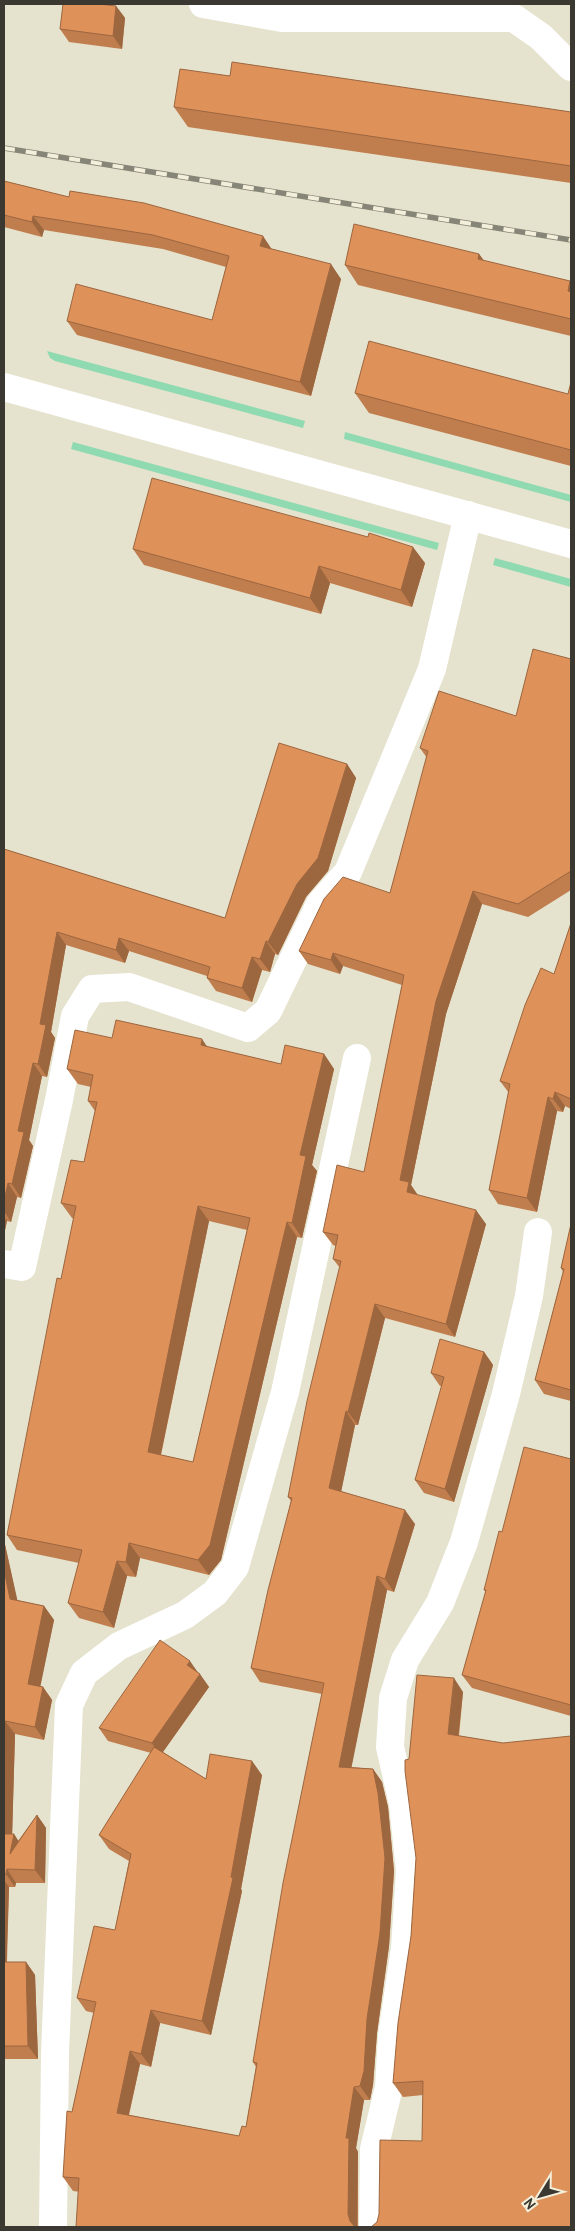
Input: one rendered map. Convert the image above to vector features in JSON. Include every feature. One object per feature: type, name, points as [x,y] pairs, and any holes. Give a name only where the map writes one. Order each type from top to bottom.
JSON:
[{"type":"street","points":[[203,4],[282,18],[435,11],[523,11],[541,37],[571,67]]},
{"type":"street","points":[[4,387],[571,544]]},
{"type":"street","points":[[4,1264],[22,1267],[59,1100],[75,1016],[92,988],[129,987],[248,1028],[268,1010],[320,904],[348,872],[432,668],[468,516]]},
{"type":"street","points":[[53,2227],[55,2054],[69,1705],[84,1673],[119,1646],[185,1615],[215,1592],[235,1567],[285,1392],[357,1058]]},
{"type":"street","points":[[372,2227],[374,2149],[389,2087],[392,2036],[405,1948],[410,1871],[403,1804],[390,1748],[393,1698],[404,1660],[440,1603],[464,1542],[506,1394],[529,1296],[538,1232]]},
{"type":"green space","points":[[47,351],[305,421],[303,428],[55,361],[50,358]]},
{"type":"green space","points":[[345,432],[571,495],[571,502],[344,439]]},
{"type":"green space","points":[[73,442],[439,543],[437,550],[71,449]]},
{"type":"green space","points":[[495,558],[571,579],[571,587],[493,565]]},
{"type":"building","points":[[63,4],[116,6],[113,36],[60,29]]},
{"type":"building","points":[[232,62],[571,112],[571,166],[174,107],[180,69],[230,76]]},
{"type":"building","points":[[4,181],[69,197],[70,191],[144,203],[263,236],[260,246],[331,264],[300,382],[67,321],[76,284],[212,320],[229,256],[153,235],[33,216],[32,222],[4,215]]},
{"type":"building","points":[[354,224],[479,254],[478,259],[570,281],[568,291],[571,292],[571,319],[345,265]]},
{"type":"building","points":[[369,341],[568,394],[571,382],[571,450],[355,393]]},
{"type":"building","points":[[152,478],[368,537],[369,533],[413,547],[401,590],[319,566],[310,598],[133,549]]},
{"type":"building","points":[[533,649],[571,659],[571,871],[518,904],[473,891],[436,1001],[400,1180],[409,1182],[407,1192],[476,1210],[446,1324],[375,1304],[348,1412],[346,1411],[329,1488],[405,1510],[385,1579],[377,1576],[339,1767],[373,1769],[378,1793],[385,1858],[380,1933],[367,2019],[364,2071],[360,2086],[354,2087],[346,2138],[349,2138],[348,2214],[350,2221],[355,2227],[76,2227],[79,2178],[63,2177],[67,2111],[72,2112],[96,2002],[77,1998],[94,1926],[115,1930],[131,1854],[99,1835],[154,1747],[206,1779],[210,1754],[252,1761],[231,1877],[233,1878],[202,2021],[151,2010],[141,2054],[130,2051],[117,2113],[239,2136],[242,2126],[246,2127],[257,2063],[253,2062],[283,1883],[324,1683],[251,1668],[268,1590],[292,1498],[288,1497],[307,1401],[341,1261],[333,1259],[338,1235],[323,1232],[337,1165],[364,1172],[404,975],[333,953],[331,960],[299,951],[324,899],[343,877],[390,893],[428,751],[420,748],[439,691],[516,716]]},
{"type":"building","points":[[279,743],[347,764],[318,858],[297,884],[268,942],[266,941],[260,959],[252,957],[242,988],[207,978],[210,967],[119,938],[116,950],[57,932],[40,1024],[46,1025],[38,1064],[33,1063],[18,1131],[24,1132],[12,1184],[8,1183],[4,1201],[4,849],[225,918]]},
{"type":"building","points":[[571,923],[571,1099],[555,1092],[553,1099],[548,1097],[527,1198],[489,1190],[510,1084],[500,1081],[525,1005],[541,968],[554,974]]},
{"type":"building","points":[[116,1020],[202,1039],[201,1045],[281,1064],[285,1045],[324,1054],[300,1155],[306,1156],[292,1223],[287,1222],[210,1545],[198,1560],[129,1543],[126,1562],[117,1561],[103,1612],[68,1603],[82,1550],[7,1535],[57,1278],[61,1279],[76,1206],[61,1203],[71,1160],[84,1162],[97,1102],[88,1101],[93,1075],[67,1069],[75,1030],[112,1038]],"holes":[[[198,1206],[250,1218],[193,1462],[148,1452]]]},
{"type":"building","points":[[571,1224],[571,1390],[535,1380],[564,1269],[561,1268]]},
{"type":"building","points":[[440,1339],[484,1352],[445,1489],[415,1480],[444,1377],[431,1373]]},
{"type":"building","points":[[524,1447],[571,1459],[571,1705],[462,1675],[486,1590],[484,1590],[499,1531],[502,1532]]},
{"type":"building","points":[[4,1569],[10,1599],[44,1606],[28,1684],[43,1687],[35,1727],[5,1721],[4,1787]]},
{"type":"building","points":[[160,1640],[190,1661],[187,1665],[200,1674],[152,1743],[99,1728]]},
{"type":"building","points":[[417,1675],[454,1678],[448,1734],[503,1743],[571,1736],[571,2227],[371,2227],[377,2222],[379,2214],[380,2140],[422,2141],[423,2081],[393,2083],[398,2023],[411,1936],[416,1858],[405,1760],[409,1759]]},
{"type":"building","points":[[37,1815],[35,1870],[7,1869],[6,1874],[4,1874],[4,1834],[14,1834],[10,1854]]},
{"type":"building","points":[[4,1962],[26,1962],[28,2046],[4,2046]]},
{"type":"railway","points":[[4,148],[571,240]]}]
